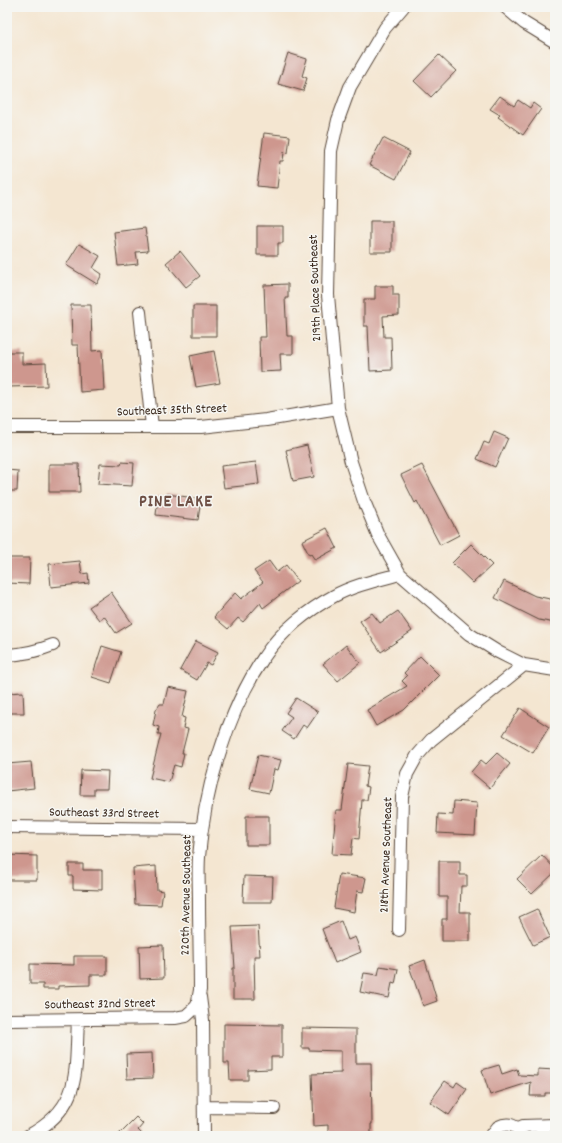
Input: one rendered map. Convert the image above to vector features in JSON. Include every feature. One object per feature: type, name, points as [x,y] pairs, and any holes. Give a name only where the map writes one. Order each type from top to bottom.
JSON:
[{"type":"street","name":"219th Place Southeast","points":[[403,7],[385,28],[350,87],[338,120],[331,151],[328,295],[338,408],[350,462],[378,535],[400,574],[469,634],[498,652],[524,665],[555,670]]},
{"type":"street","points":[[505,7],[524,23],[555,42]]},
{"type":"street","points":[[140,312],[152,427]]},
{"type":"street","name":"Southeast 35th Street","points":[[7,427],[208,426],[266,420],[338,408]]},
{"type":"street","name":"220th Avenue Southeast","points":[[204,1136],[202,1020],[200,997],[199,859],[205,808],[224,742],[246,688],[264,656],[285,632],[310,612],[335,595],[363,584],[400,574]]},
{"type":"street","points":[[7,655],[22,654],[53,645]]},
{"type":"street","name":"218th Avenue Southeast","points":[[399,930],[402,797],[407,774],[417,756],[431,740],[524,665]]},
{"type":"street","name":"Southeast 33rd Street","points":[[7,827],[202,829]]},
{"type":"street","name":"220th Avenue Southeast","points":[[192,1012],[198,1006],[200,997]]},
{"type":"street","name":"Southeast 32nd Street","points":[[7,1020],[175,1018],[186,1016],[192,1012]]},
{"type":"street","points":[[28,1136],[54,1117],[71,1094],[74,1078],[78,1020]]},
{"type":"street","points":[[204,1108],[274,1108]]},
{"type":"street","points":[[491,1136],[494,1131],[503,1125],[508,1124],[520,1132],[523,1126],[555,1125]]},
{"type":"building","points":[[288,53],[307,59],[302,76],[307,78],[303,91],[278,84]]},
{"type":"building","points":[[439,55],[456,71],[431,97],[414,81]]},
{"type":"building","points":[[500,96],[514,106],[518,100],[530,108],[533,103],[541,109],[523,135],[498,117],[500,115],[490,109]]},
{"type":"building","points":[[264,133],[290,136],[288,153],[284,152],[283,161],[280,161],[277,188],[257,186]]},
{"type":"building","points":[[383,138],[410,152],[396,179],[369,165]]},
{"type":"building","points":[[370,221],[392,221],[392,252],[370,252]]},
{"type":"building","points":[[257,226],[283,226],[283,243],[278,243],[278,255],[257,255]]},
{"type":"building","points":[[145,228],[148,251],[136,252],[138,264],[118,266],[114,232]]},
{"type":"building","points":[[79,244],[100,256],[93,268],[102,274],[97,284],[66,265]]},
{"type":"building","points":[[180,251],[200,276],[186,287],[166,263]]},
{"type":"building","points":[[288,284],[288,298],[285,298],[287,336],[293,336],[293,354],[280,354],[281,371],[260,372],[259,337],[266,337],[264,285]]},
{"type":"building","points":[[375,286],[393,286],[393,295],[399,295],[399,315],[383,316],[384,337],[391,337],[392,370],[370,371],[368,326],[364,326],[364,299],[375,299]]},
{"type":"building","points":[[71,305],[91,305],[92,351],[102,350],[104,390],[80,392],[78,345],[72,345]]},
{"type":"building","points":[[193,306],[216,306],[216,336],[193,336]]},
{"type":"building","points":[[214,351],[220,383],[196,387],[190,356]]},
{"type":"building","points":[[7,352],[22,352],[22,364],[46,363],[47,386],[8,387]]},
{"type":"building","points":[[494,432],[508,438],[495,467],[477,459],[484,442],[489,444]]},
{"type":"building","points":[[307,445],[314,477],[293,481],[286,450]]},
{"type":"building","points":[[122,462],[134,463],[132,486],[98,484],[100,464],[121,465]]},
{"type":"building","points":[[256,462],[259,484],[224,488],[221,466]]},
{"type":"building","points":[[49,464],[79,464],[80,492],[49,492]]},
{"type":"building","points":[[422,465],[459,535],[440,545],[417,501],[415,503],[401,475]]},
{"type":"building","points":[[7,470],[18,471],[17,491],[7,491]]},
{"type":"building","points":[[167,494],[201,499],[198,520],[156,515],[158,496],[167,497]]},
{"type":"building","points":[[327,528],[337,548],[315,560],[311,554],[309,555],[302,541]]},
{"type":"building","points":[[471,544],[492,565],[473,583],[452,563]]},
{"type":"building","points":[[7,558],[30,558],[29,584],[7,583]]},
{"type":"building","points":[[80,561],[82,574],[88,573],[89,583],[51,587],[49,564]]},
{"type":"building","points":[[269,561],[277,572],[286,565],[298,581],[263,608],[260,603],[243,622],[238,618],[228,629],[214,617],[235,593],[241,599],[263,582],[254,571]]},
{"type":"building","points":[[504,581],[535,596],[555,600],[555,623],[539,620],[495,598]]},
{"type":"building","points":[[111,592],[132,623],[116,633],[104,616],[99,620],[89,607]]},
{"type":"building","points":[[398,611],[412,631],[381,652],[360,621],[372,613],[380,623]]},
{"type":"building","points":[[196,641],[218,652],[211,665],[207,663],[197,680],[180,670]]},
{"type":"building","points":[[346,645],[360,663],[338,681],[323,664]]},
{"type":"building","points":[[102,646],[121,652],[111,683],[92,677]]},
{"type":"building","points":[[420,656],[439,675],[404,710],[376,726],[367,710],[407,686],[402,681],[407,676],[404,673]]},
{"type":"building","points":[[168,687],[188,691],[182,717],[185,718],[183,728],[188,729],[182,753],[184,753],[181,767],[174,765],[169,782],[150,778],[161,734],[158,734],[159,727],[153,725],[156,710],[160,704],[164,704]]},
{"type":"building","points":[[23,692],[24,713],[7,713],[7,693]]},
{"type":"building","points":[[296,698],[318,712],[307,728],[303,725],[294,739],[282,731],[292,717],[286,713]]},
{"type":"building","points":[[520,708],[549,727],[533,753],[503,735]]},
{"type":"building","points":[[497,753],[510,764],[490,788],[471,772],[481,760],[486,764]]},
{"type":"building","points":[[258,755],[281,760],[278,770],[274,769],[269,793],[250,789]]},
{"type":"building","points":[[31,762],[34,788],[7,791],[7,764]]},
{"type":"building","points":[[348,764],[368,766],[365,786],[369,787],[367,800],[362,800],[359,839],[353,838],[351,855],[332,854],[336,810],[342,810]]},
{"type":"building","points":[[81,770],[108,771],[107,789],[94,789],[94,795],[80,795]]},
{"type":"building","points":[[454,801],[477,803],[475,835],[437,833],[438,814],[453,815]]},
{"type":"building","points":[[246,816],[269,816],[269,845],[246,845]]},
{"type":"building","points":[[7,855],[37,856],[37,880],[7,880]]},
{"type":"building","points":[[542,855],[555,869],[555,872],[532,894],[517,879]]},
{"type":"building","points":[[439,861],[460,861],[460,875],[467,875],[467,886],[461,886],[460,912],[470,912],[470,941],[442,941],[442,919],[447,919],[447,897],[439,897]]},
{"type":"building","points":[[69,864],[83,864],[83,870],[102,870],[102,890],[73,889],[73,876],[69,876]]},
{"type":"building","points":[[156,866],[157,890],[163,891],[161,905],[135,904],[133,868]]},
{"type":"building","points":[[339,874],[366,878],[363,892],[357,891],[354,912],[334,908]]},
{"type":"building","points":[[244,876],[273,877],[272,902],[243,902]]},
{"type":"building","points":[[537,909],[550,937],[533,945],[519,917]]},
{"type":"building","points":[[341,921],[348,940],[355,937],[361,952],[335,963],[322,929]]},
{"type":"building","points":[[258,926],[260,956],[254,956],[255,999],[233,999],[233,968],[235,968],[232,927]]},
{"type":"building","points":[[163,945],[164,978],[140,979],[139,946]]},
{"type":"building","points":[[74,956],[107,956],[107,975],[90,975],[90,985],[58,986],[58,989],[43,989],[43,984],[30,984],[30,964],[74,965]]},
{"type":"building","points":[[425,960],[437,1001],[423,1006],[409,966]]},
{"type":"building","points":[[380,966],[398,969],[395,984],[392,983],[389,998],[360,992],[364,973],[378,975]]},
{"type":"building","points":[[224,1024],[282,1025],[282,1057],[271,1057],[271,1069],[248,1070],[248,1080],[230,1080],[229,1063],[224,1063]]},
{"type":"building","points":[[302,1028],[356,1029],[356,1063],[371,1063],[371,1136],[328,1136],[328,1125],[314,1126],[312,1074],[341,1073],[341,1051],[309,1050],[309,1048],[302,1048]]},
{"type":"building","points":[[152,1053],[153,1078],[127,1079],[126,1054]]},
{"type":"building","points":[[499,1065],[502,1074],[517,1069],[519,1075],[538,1076],[538,1069],[555,1070],[555,1093],[545,1093],[545,1096],[530,1096],[531,1082],[490,1095],[482,1070]]},
{"type":"building","points":[[445,1081],[454,1087],[457,1082],[467,1089],[449,1115],[430,1102]]},
{"type":"building","points":[[136,1117],[143,1124],[138,1130],[144,1136],[117,1136]]},
{"type":"district","name":"PINE LAKE","points":[[176,503]]}]
